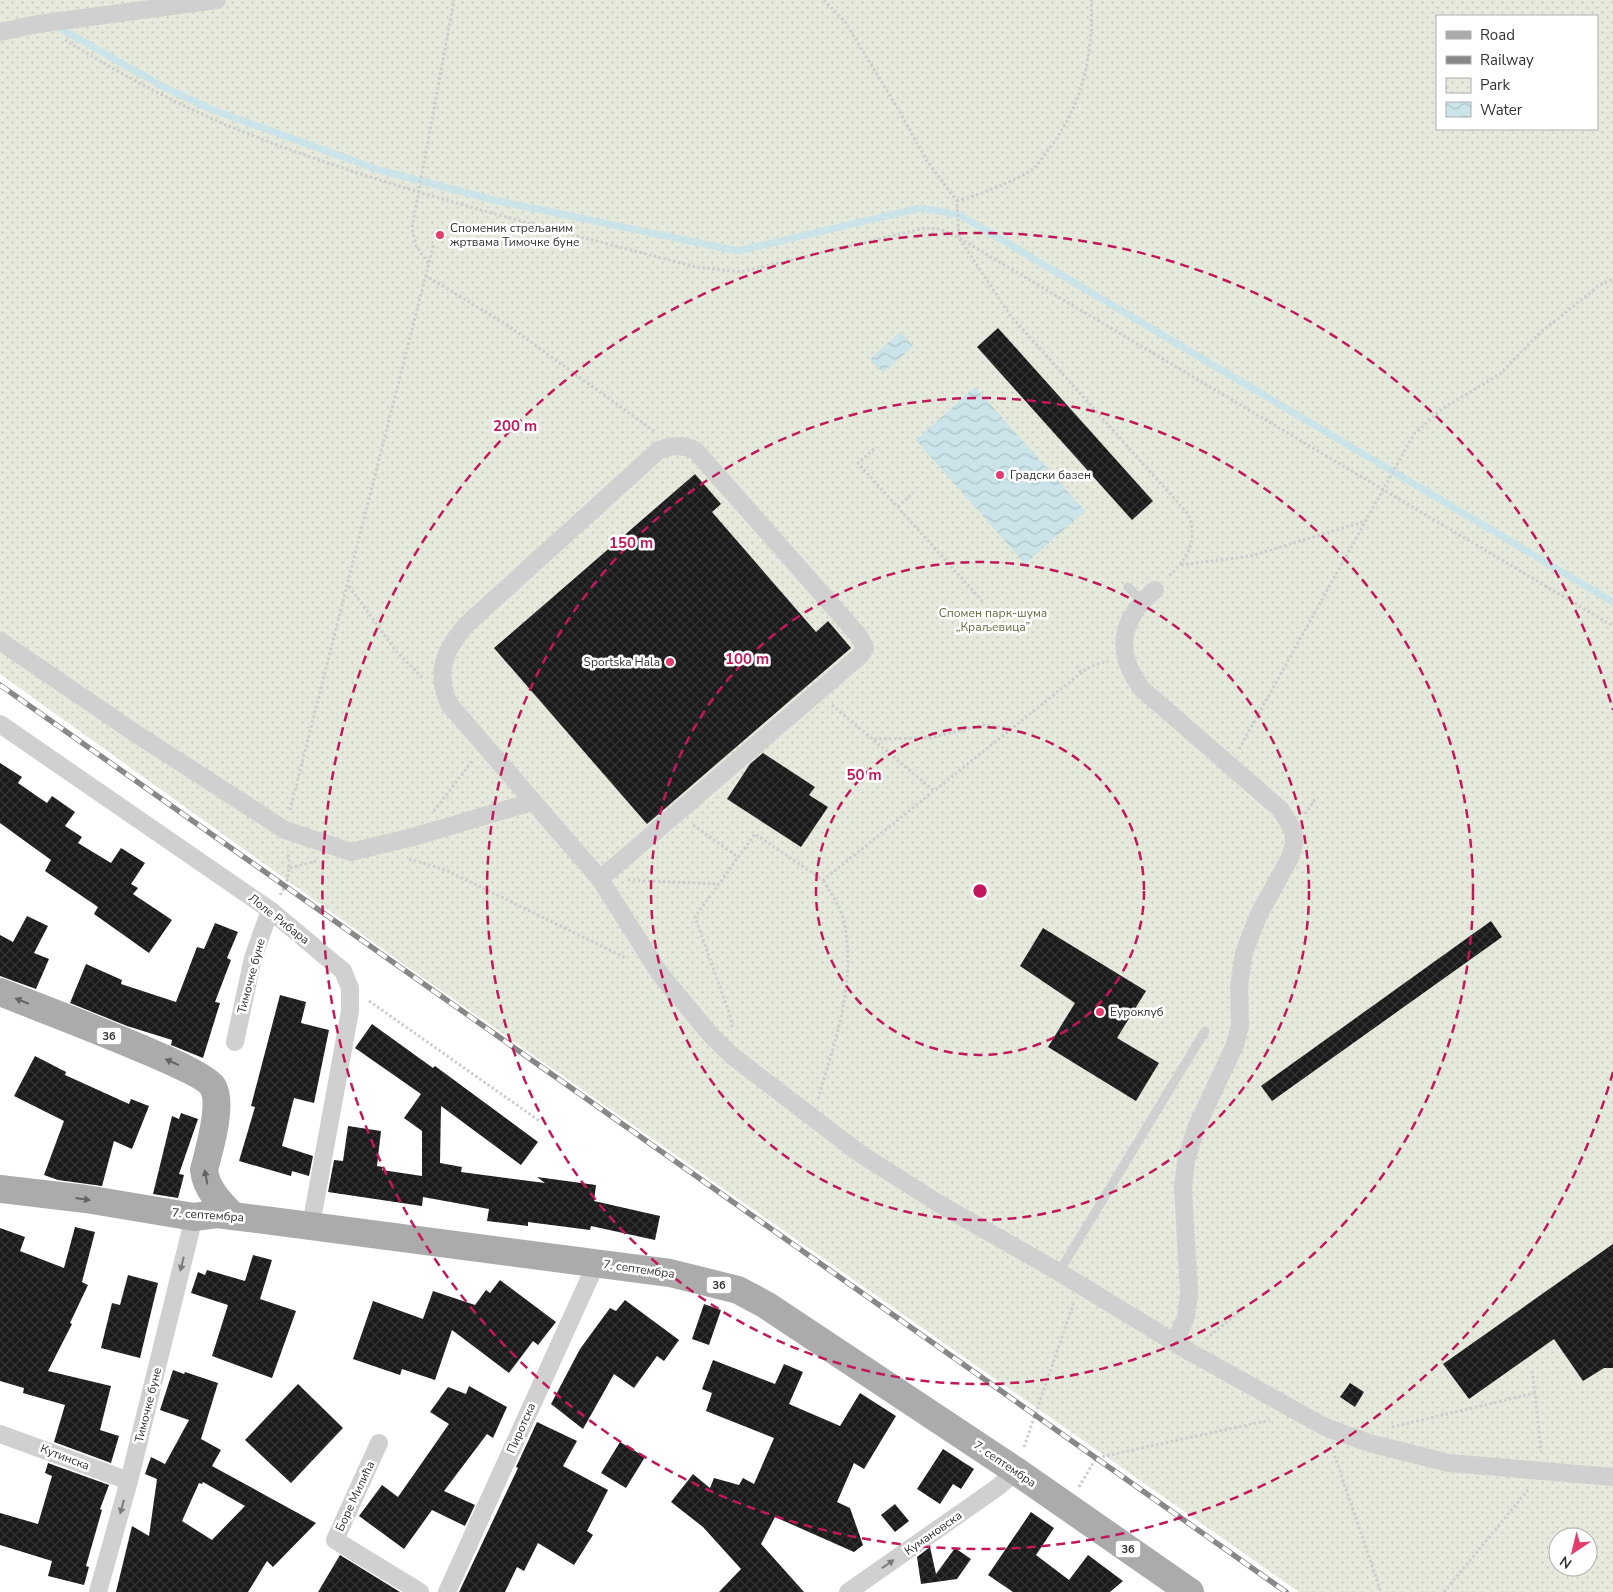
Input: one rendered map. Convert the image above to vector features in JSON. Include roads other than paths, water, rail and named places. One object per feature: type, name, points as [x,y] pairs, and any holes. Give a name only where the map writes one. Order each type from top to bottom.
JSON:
[{"type":"main road","name":"36","points":[[0,992],[172,1062],[200,1076],[214,1087],[216,1109],[204,1170],[205,1179],[215,1196],[233,1216]]},
{"type":"main road","name":"7. септембра","points":[[0,1189],[86,1199],[194,1217],[216,1214],[670,1272],[738,1290],[802,1328],[1016,1470],[1190,1592]]},
{"type":"street","points":[[0,32],[38,24],[217,0]]},
{"type":"street","points":[[600,879],[818,693],[861,655],[865,648],[864,642],[696,451],[685,447],[672,446],[659,450],[466,625],[452,642],[442,670],[441,681],[449,704],[600,879],[660,974],[710,1034],[731,1055],[812,1119],[859,1153],[941,1206],[1059,1272],[1183,1347],[1325,1427],[1369,1444],[1430,1459],[1543,1473],[1613,1477]]},
{"type":"street","points":[[1148,595],[1130,617],[1125,635],[1124,656],[1130,673],[1142,689],[1280,809],[1293,830],[1294,843],[1290,856],[1259,914],[1244,953],[1239,986],[1240,1024],[1235,1045],[1196,1128],[1186,1161],[1183,1188],[1190,1293],[1183,1347]]},
{"type":"street","points":[[0,641],[135,733],[285,830],[351,852],[413,837],[532,802]]},
{"type":"street","name":"Лоле Рибара","points":[[0,724],[270,910],[343,971],[350,988],[350,1011],[311,1226]]},
{"type":"street","name":"Тимочке буне","points":[[235,1042],[253,958],[270,910]]},
{"type":"street","name":"Тимочке буне","points":[[98,1592],[128,1481],[194,1217]]},
{"type":"street","name":"Пиротска","points":[[447,1592],[596,1264]]},
{"type":"street","name":"Кутинска","points":[[0,1434],[128,1481]]},
{"type":"street","name":"Боре Милића","points":[[379,1443],[335,1540],[420,1592]]},
{"type":"street","name":"Кумановска","points":[[848,1592],[998,1487],[1016,1470]]},
{"type":"lane","points":[[1128,587],[1148,595]]},
{"type":"lane","points":[[1059,1272],[1205,1031]]},
{"type":"water","points":[[900,332],[913,346],[883,373],[870,359]]},
{"type":"water","name":"Градски базен","points":[[975,387],[1085,511],[1025,564],[916,440]]},
{"type":"waterway","points":[[56,26],[164,87],[213,110],[379,170],[494,200],[738,251],[920,208],[960,215],[1613,602]]},
{"type":"railway","points":[[0,685],[1286,1592]]},
{"type":"place","name":"Споменик стрељаним жртвама Тимочке буне","points":[[440,235]]},
{"type":"place","name":"Градски базен","points":[[1000,475]]},
{"type":"place","name":"Sportska Hala","points":[[670,662]]},
{"type":"place","name":"Еуроклуб","points":[[1100,1012]]},
{"type":"park label","name":"Спомен парк-шума „Краљевица”","points":[[993,620]]}]
